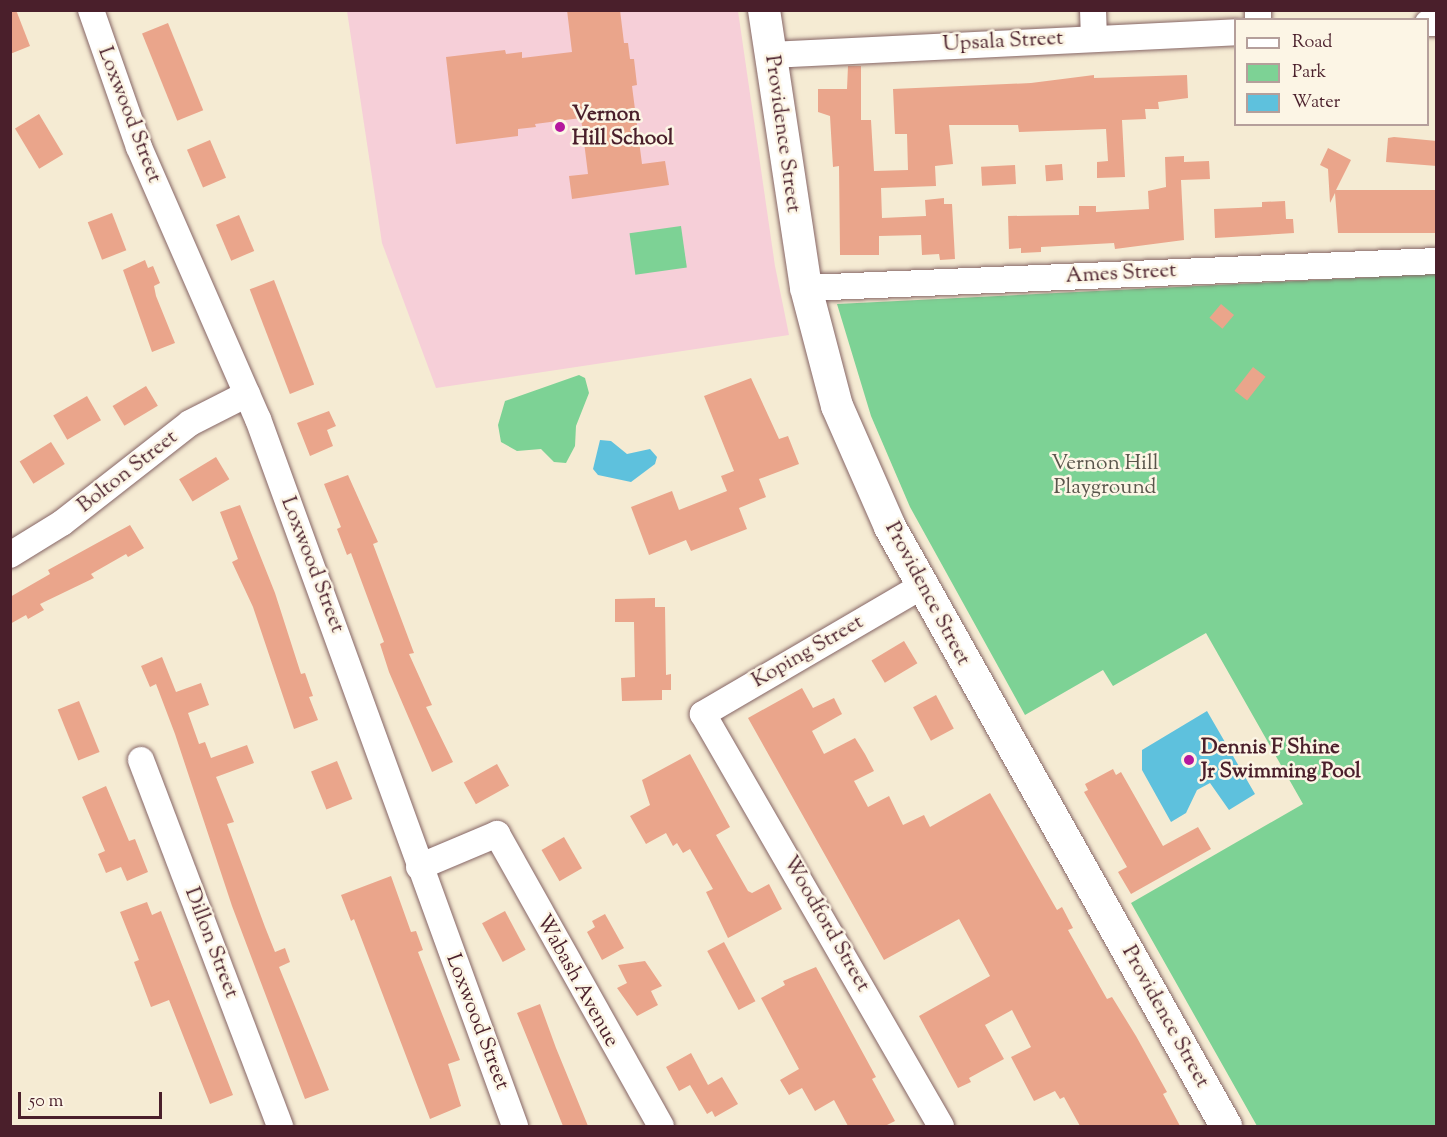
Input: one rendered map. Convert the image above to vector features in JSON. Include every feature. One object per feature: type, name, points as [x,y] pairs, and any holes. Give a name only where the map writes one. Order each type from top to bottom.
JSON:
[{"type":"main road","name":"Providence Street","points":[[764,10],[806,288],[837,406],[886,518],[922,586],[1226,1126]]},
{"type":"street","name":"Loxwood Street","points":[[92,10],[139,147],[247,394],[352,671],[419,867],[513,1126]]},
{"type":"street","points":[[1093,10],[1094,37]]},
{"type":"street","name":"Upsala Street","points":[[771,55],[1094,37],[1234,32]]},
{"type":"street","name":"Ames Street","points":[[806,288],[1437,261]]},
{"type":"street","name":"Bolton Street","points":[[10,555],[62,523],[190,423],[247,394]]},
{"type":"street","name":"Koping Street","points":[[709,723],[703,714],[922,586]]},
{"type":"street","name":"Woodford Street","points":[[709,723],[941,1126]]},
{"type":"street","name":"Dillon Street","points":[[141,760],[280,1126]]},
{"type":"street","name":"Wabash Avenue","points":[[419,867],[497,834],[660,1126]]},
{"type":"shaded area","name":"Vernon Hill School","points":[[347,11],[738,11],[775,266],[789,335],[436,388],[382,243]]},
{"type":"green space","points":[[681,226],[687,268],[635,275],[630,233]]},
{"type":"green space","name":"Vernon Hill Playground","points":[[1436,274],[1436,1126],[1257,1126],[1131,903],[1303,804],[1206,633],[1113,686],[1103,670],[1025,715],[910,507],[871,416],[837,304]]},
{"type":"green space","points":[[579,375],[585,378],[589,393],[576,426],[575,446],[566,463],[554,462],[541,449],[517,451],[501,442],[498,425],[505,401]]},
{"type":"water","points":[[600,440],[611,441],[627,454],[650,449],[657,457],[655,464],[631,482],[598,475],[593,469]]},
{"type":"water","name":"Dennis F Shine Jr Swimming Pool","points":[[1207,711],[1255,794],[1229,810],[1210,783],[1197,790],[1186,813],[1171,822],[1142,770],[1142,750]]},
{"type":"building","points":[[10,10],[16,10],[30,46],[10,54]]},
{"type":"building","points":[[567,10],[620,10],[624,43],[628,43],[630,59],[634,59],[637,85],[632,86],[642,164],[665,161],[669,185],[572,199],[569,176],[588,174],[581,118],[535,124],[536,127],[518,129],[518,136],[456,144],[446,57],[505,50],[506,54],[522,52],[522,58],[572,52]]},
{"type":"building","points":[[168,23],[203,110],[177,121],[142,33]]},
{"type":"building","points":[[848,66],[861,66],[861,120],[871,120],[874,171],[908,170],[907,134],[895,134],[893,89],[1031,83],[1094,75],[1094,78],[1187,75],[1188,98],[1158,102],[1159,109],[1145,109],[1146,119],[1122,120],[1125,177],[1097,178],[1097,162],[1108,161],[1106,129],[1019,132],[1018,125],[949,125],[953,164],[935,166],[936,186],[881,188],[882,218],[926,216],[925,200],[944,198],[944,204],[952,204],[955,259],[940,260],[939,254],[922,255],[921,235],[879,236],[879,255],[840,255],[839,166],[833,167],[830,116],[818,112],[818,89],[847,89]]},
{"type":"building","points":[[39,114],[63,154],[39,169],[15,128]]},
{"type":"building","points":[[1388,138],[1437,141],[1437,166],[1386,162]]},
{"type":"building","points":[[210,140],[226,178],[203,188],[187,150]]},
{"type":"building","points":[[1328,148],[1351,160],[1336,190],[1437,190],[1437,233],[1338,233],[1335,193],[1330,203],[1328,169],[1320,165]]},
{"type":"building","points":[[1184,156],[1184,162],[1209,161],[1210,179],[1181,180],[1184,240],[1115,249],[1114,243],[1041,247],[1041,252],[1021,253],[1021,248],[1009,249],[1008,216],[1079,215],[1079,206],[1096,206],[1096,212],[1149,209],[1148,191],[1166,187],[1165,157]]},
{"type":"building","points":[[1062,164],[1063,180],[1046,181],[1045,165]]},
{"type":"building","points":[[1015,165],[1016,184],[982,186],[981,167]]},
{"type":"building","points":[[1285,201],[1286,219],[1293,219],[1294,233],[1215,238],[1214,209],[1262,207],[1262,202]]},
{"type":"building","points":[[112,213],[126,250],[102,260],[88,222]]},
{"type":"building","points":[[239,215],[254,251],[231,261],[216,225]]},
{"type":"building","points":[[145,260],[148,268],[153,266],[160,283],[154,286],[156,296],[175,343],[152,352],[123,270]]},
{"type":"building","points":[[274,280],[314,385],[290,394],[250,289]]},
{"type":"building","points":[[1221,304],[1234,315],[1222,329],[1209,318]]},
{"type":"building","points":[[1253,367],[1266,377],[1247,400],[1235,391]]},
{"type":"building","points":[[751,378],[779,439],[788,436],[799,464],[759,479],[766,497],[739,508],[747,529],[691,551],[686,540],[649,555],[631,507],[672,491],[679,510],[727,491],[721,476],[734,471],[704,396]]},
{"type":"building","points":[[146,386],[158,406],[124,426],[113,406]]},
{"type":"building","points":[[87,396],[101,420],[67,440],[53,416]]},
{"type":"building","points":[[329,411],[336,426],[327,430],[333,446],[310,456],[297,423]]},
{"type":"building","points":[[51,442],[65,464],[33,484],[20,462]]},
{"type":"building","points":[[216,457],[229,479],[193,501],[179,479]]},
{"type":"building","points":[[348,475],[378,542],[373,544],[414,653],[409,654],[432,705],[426,707],[453,762],[432,772],[389,672],[380,644],[384,642],[351,553],[347,555],[337,529],[341,527],[324,484]]},
{"type":"building","points":[[240,505],[275,593],[301,674],[305,673],[313,696],[309,697],[318,720],[294,729],[253,607],[232,562],[238,559],[220,512]]},
{"type":"building","points":[[130,525],[144,548],[128,557],[126,554],[91,574],[94,578],[40,604],[44,610],[28,619],[26,615],[10,624],[10,597],[50,574],[48,570]]},
{"type":"building","points":[[655,598],[655,607],[665,607],[666,675],[671,674],[671,690],[662,690],[662,700],[622,701],[621,678],[635,677],[634,622],[615,622],[615,599]]},
{"type":"building","points":[[904,641],[917,663],[885,683],[871,661]]},
{"type":"building","points":[[162,657],[176,692],[201,683],[209,705],[188,713],[199,744],[205,742],[211,758],[247,745],[254,763],[216,777],[234,822],[227,824],[275,952],[285,948],[290,962],[279,967],[329,1090],[305,1099],[232,906],[175,734],[156,684],[150,687],[141,666]]},
{"type":"building","points":[[802,688],[813,708],[834,698],[842,714],[812,731],[824,754],[855,738],[874,771],[854,781],[868,807],[889,796],[903,825],[924,815],[930,827],[990,793],[1057,910],[1062,907],[1073,928],[1068,930],[1107,999],[1112,997],[1136,1036],[1167,1092],[1163,1094],[1180,1126],[1080,1126],[1064,1097],[1060,1099],[1055,1091],[1034,1101],[1011,1057],[1031,1047],[1012,1010],[985,1025],[1004,1059],[969,1078],[971,1082],[958,1088],[919,1016],[990,976],[959,919],[884,960],[748,718]]},
{"type":"building","points":[[936,695],[954,729],[931,741],[913,707]]},
{"type":"building","points":[[79,701],[100,752],[78,761],[58,710]]},
{"type":"building","points":[[690,754],[730,827],[716,835],[748,891],[752,893],[769,884],[782,909],[728,938],[706,892],[713,889],[690,849],[683,853],[677,843],[673,846],[666,833],[646,844],[630,816],[650,805],[642,780]]},
{"type":"building","points":[[337,761],[352,799],[326,810],[311,771]]},
{"type":"building","points":[[497,764],[509,786],[476,804],[464,782]]},
{"type":"building","points":[[1113,769],[1116,775],[1121,772],[1163,846],[1198,827],[1211,849],[1131,894],[1118,872],[1127,867],[1084,792],[1088,790],[1085,784]]},
{"type":"building","points":[[106,786],[129,841],[135,839],[148,872],[127,881],[121,867],[106,873],[98,854],[105,851],[82,797]]},
{"type":"building","points":[[564,837],[582,868],[559,881],[541,850]]},
{"type":"building","points":[[391,876],[411,932],[416,931],[423,950],[418,952],[460,1060],[448,1064],[461,1106],[430,1119],[354,919],[351,921],[341,895]]},
{"type":"building","points":[[147,902],[152,915],[161,911],[233,1095],[210,1104],[169,1000],[151,1007],[134,962],[139,960],[120,912]]},
{"type":"building","points":[[505,911],[526,950],[503,962],[482,923]]},
{"type":"building","points":[[605,914],[624,948],[602,960],[587,932],[595,927],[592,921]]},
{"type":"building","points":[[724,942],[755,1001],[739,1010],[707,951]]},
{"type":"building","points":[[645,961],[662,986],[651,991],[658,1005],[637,1016],[617,988],[627,983],[618,965]]},
{"type":"building","points":[[816,967],[876,1077],[872,1079],[895,1121],[885,1126],[848,1126],[834,1100],[815,1111],[802,1088],[789,1095],[780,1080],[799,1069],[761,998],[785,985],[783,981]]},
{"type":"building","points":[[540,1004],[588,1126],[563,1126],[517,1013]]},
{"type":"building","points":[[691,1053],[708,1085],[722,1077],[738,1104],[715,1117],[712,1111],[707,1114],[690,1085],[679,1091],[666,1067]]},
{"type":"place","name":"Vernon Hill School","points":[[560,127]]},
{"type":"place","name":"Dennis F Shine Jr Swimming Pool","points":[[1189,760]]}]
